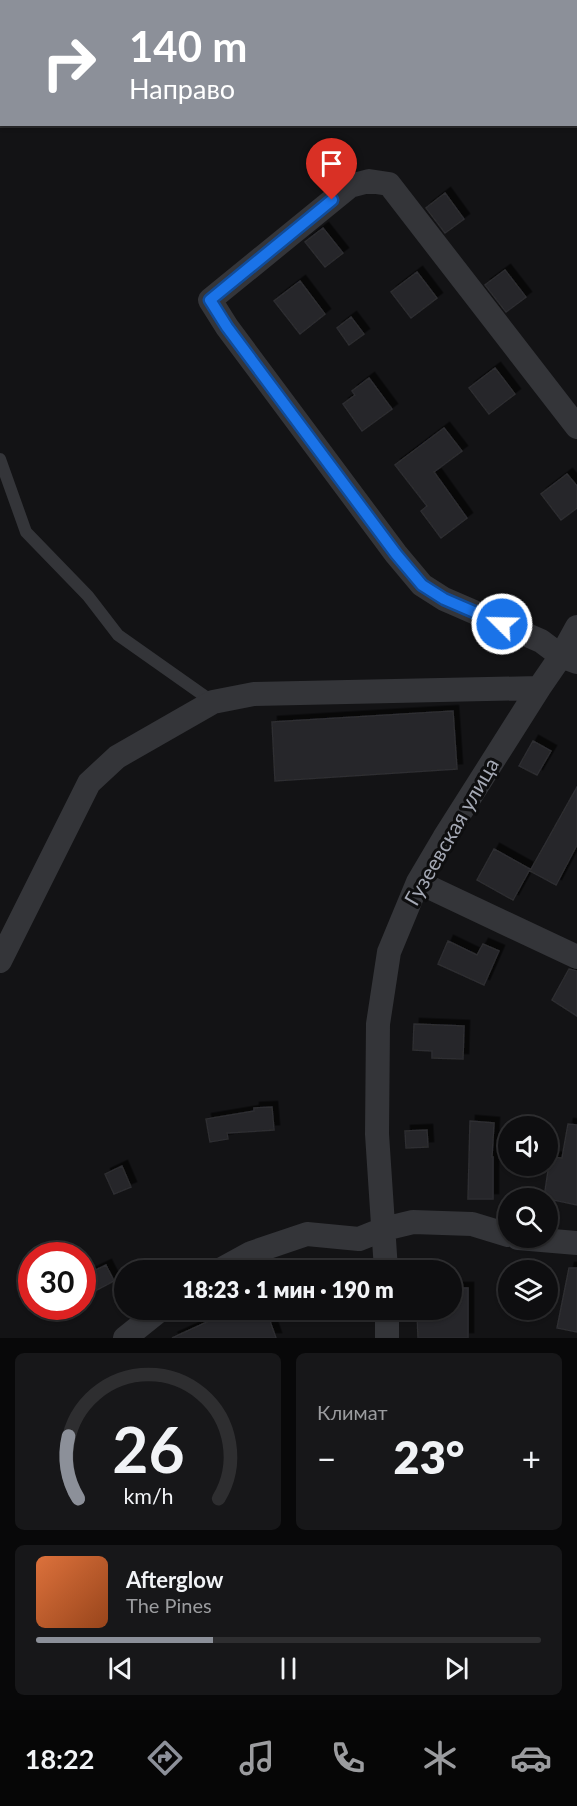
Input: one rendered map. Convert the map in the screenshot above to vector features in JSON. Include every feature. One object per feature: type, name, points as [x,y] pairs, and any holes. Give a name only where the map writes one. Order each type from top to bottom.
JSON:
[{"type":"street","points":[[569,659],[541,641],[444,599],[422,585],[396,554],[227,327],[210,300],[350,186],[369,181],[389,184],[577,427]]},
{"type":"street","name":"Гузеевская улица","points":[[386,1260],[377,1134],[378,1024],[389,952],[418,882],[539,688],[569,659],[577,627]]},
{"type":"street","points":[[0,962],[89,783],[117,757],[213,702],[254,694],[539,688]]},
{"type":"street","points":[[418,882],[577,957]]},
{"type":"street","points":[[238,1260],[251,1253],[307,1234],[359,1239],[384,1229],[413,1222],[472,1224],[498,1232]]},
{"type":"street","points":[[558,1241],[577,1243]]},
{"type":"street","points":[[125,1338],[148,1320]]},
{"type":"street","points":[[387,1320],[387,1338]]},
{"type":"lane","points":[[0,459],[26,532],[88,596],[118,635],[213,702]]},
{"type":"building","points":[[445,193],[464,219],[445,233],[426,208]]},
{"type":"building","points":[[323,228],[343,253],[325,267],[305,242]]},
{"type":"building","points":[[505,270],[526,297],[506,312],[485,285]]},
{"type":"building","points":[[417,272],[437,298],[411,318],[391,292]]},
{"type":"building","points":[[300,281],[325,314],[300,334],[274,301]]},
{"type":"building","points":[[351,317],[364,334],[349,345],[337,328]]},
{"type":"building","points":[[495,368],[515,394],[489,414],[469,388]]},
{"type":"building","points":[[369,378],[392,409],[362,431],[343,404],[355,395],[352,391]]},
{"type":"building","points":[[444,428],[462,451],[434,472],[467,518],[441,538],[421,511],[427,506],[395,465]]},
{"type":"building","points":[[567,474],[577,486],[577,508],[561,520],[541,494]]},
{"type":"building","points":[[453,711],[457,769],[275,781],[272,722]]},
{"type":"building","points":[[533,741],[551,751],[537,775],[519,766]]},
{"type":"building","points":[[577,787],[577,845],[556,885],[530,871]]},
{"type":"building","points":[[494,849],[530,869],[513,900],[477,880]]},
{"type":"building","points":[[448,941],[477,955],[483,944],[499,951],[484,985],[438,964]]},
{"type":"building","points":[[569,969],[577,971],[577,1016],[552,1000]]},
{"type":"building","points":[[414,1024],[464,1026],[463,1059],[432,1058],[432,1051],[413,1050]]},
{"type":"building","points":[[272,1107],[274,1130],[227,1133],[228,1139],[210,1142],[206,1119],[254,1111],[254,1108]]},
{"type":"building","points":[[470,1121],[494,1123],[493,1199],[468,1199]]},
{"type":"building","points":[[568,1124],[577,1125],[577,1205],[558,1201],[558,1188],[545,1188],[547,1176],[558,1176],[558,1158],[562,1158]]},
{"type":"building","points":[[427,1130],[428,1147],[406,1148],[405,1131]]},
{"type":"building","points":[[122,1166],[131,1187],[114,1194],[105,1174]]},
{"type":"building","points":[[106,1265],[114,1281],[96,1290],[96,1270]]},
{"type":"building","points":[[569,1268],[577,1268],[577,1332],[557,1328]]},
{"type":"building","points":[[462,1288],[468,1288],[468,1338],[418,1338],[417,1320],[462,1320]]},
{"type":"building","points":[[211,1320],[270,1320],[276,1338],[172,1338]]},
{"type":"route","points":[[332,200],[210,300],[227,327],[396,554],[422,585],[444,599],[502,624]]}]
